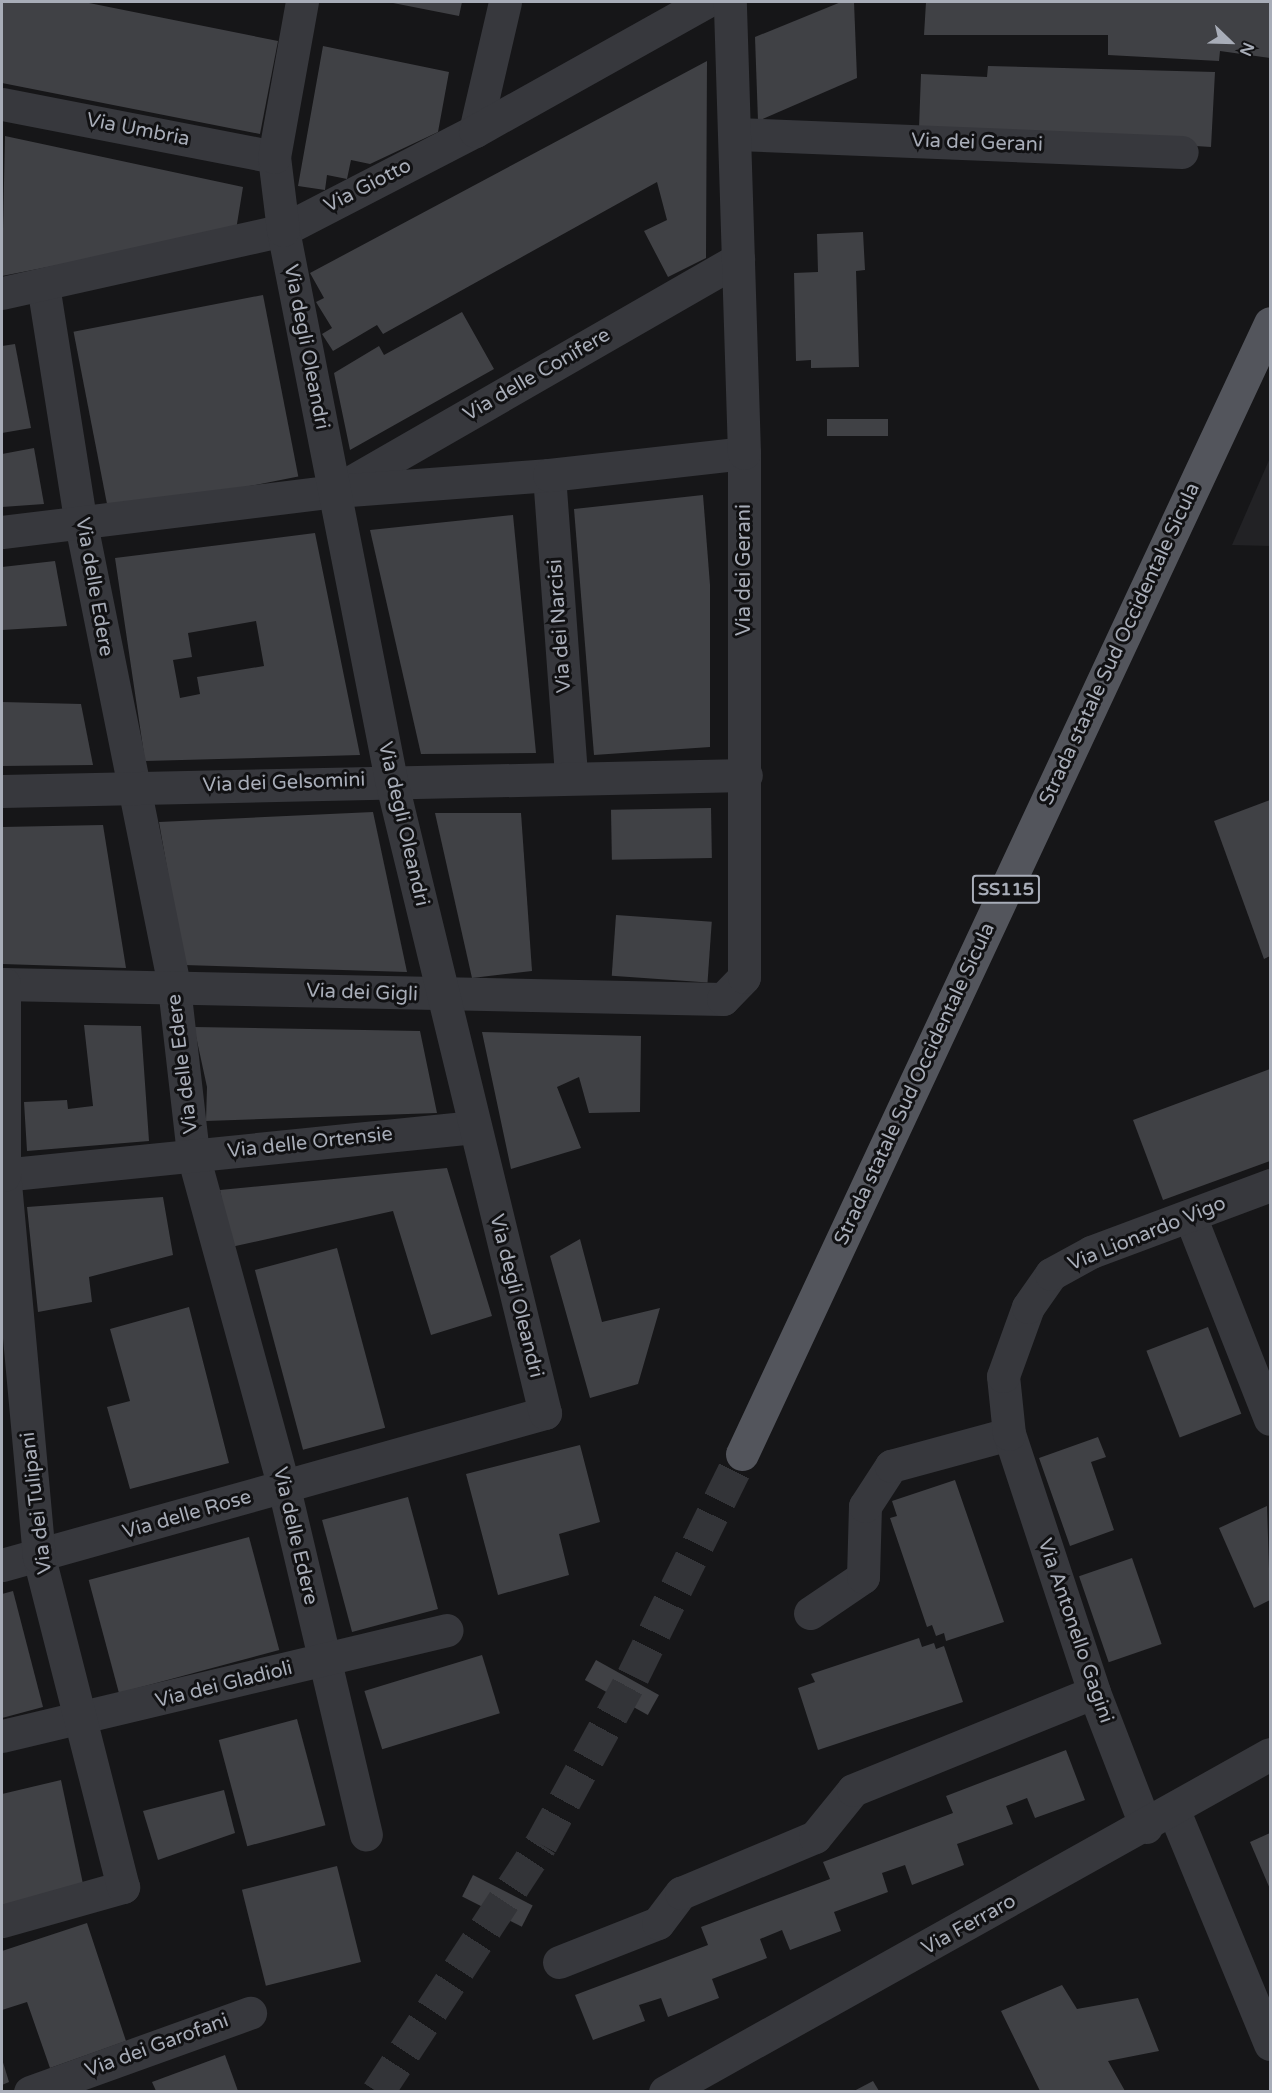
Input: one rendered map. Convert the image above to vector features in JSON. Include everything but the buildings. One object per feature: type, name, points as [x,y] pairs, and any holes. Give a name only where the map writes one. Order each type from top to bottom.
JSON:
[{"type":"main road","name":"Strada statale Sud Occidentale Sicula","points":[[742,1454],[1270,323]]},
{"type":"street","name":"Via degli Oleandri","points":[[302,2],[274,157],[282,230],[336,491],[391,780],[545,1413]]},
{"type":"street","points":[[475,131],[505,2]]},
{"type":"street","name":"Via Giotto","points":[[2,293],[282,230],[475,131],[706,2]]},
{"type":"street","name":"Via dei Gerani","points":[[723,999],[744,977],[746,775],[744,453],[736,134],[730,2]]},
{"type":"street","name":"Via Umbria","points":[[2,104],[274,157]]},
{"type":"street","name":"Via dei Gerani","points":[[736,134],[1182,152]]},
{"type":"street","name":"Via delle Conifere","points":[[336,491],[738,259]]},
{"type":"street","name":"Via delle Edere","points":[[43,285],[81,524],[131,788],[174,987],[194,1155],[284,1488],[366,1834]]},
{"type":"street","name":"Via delle Conifere","points":[[2,532],[336,491],[549,475],[744,453]]},
{"type":"street","name":"Via dei Narcisi","points":[[549,475],[571,776]]},
{"type":"street","name":"Via dei Gelsomini","points":[[2,791],[571,776],[746,775]]},
{"type":"street","name":"Via dei Gigli","points":[[3,984],[723,999]]},
{"type":"street","name":"Via dei Tulipani","points":[[2,1921],[123,1887],[84,1719],[39,1557],[3,1175],[3,984]]},
{"type":"street","name":"Via delle Ortensie","points":[[3,1175],[475,1127]]},
{"type":"street","name":"Via Lionardo Vigo","points":[[1009,1434],[1003,1376],[1028,1307],[1051,1274],[1091,1252],[1270,1185]]},
{"type":"street","points":[[1190,1216],[1270,1419]]},
{"type":"street","name":"Via delle Rose","points":[[2,1565],[39,1557],[545,1413]]},
{"type":"street","points":[[810,1613],[863,1577],[865,1506],[891,1466],[1009,1434]]},
{"type":"street","name":"Via Antonello Gagini","points":[[1009,1434],[1094,1692],[1146,1827]]},
{"type":"street","name":"Via dei Gladioli","points":[[2,1736],[84,1719],[447,1630]]},
{"type":"street","points":[[559,1962],[658,1923],[681,1893],[815,1837],[853,1790],[1094,1692]]},
{"type":"street","name":"Via Ferraro","points":[[665,2091],[1146,1827],[1270,1754]]},
{"type":"street","points":[[1174,1811],[1270,2044]]},
{"type":"street","name":"Via dei Garofani","points":[[30,2091],[250,2013]]},
{"type":"shaded area","points":[[1270,458],[1270,546],[1232,545]]},
{"type":"tunnel","points":[[378,2092],[541,1844],[633,1676],[742,1454]]}]
